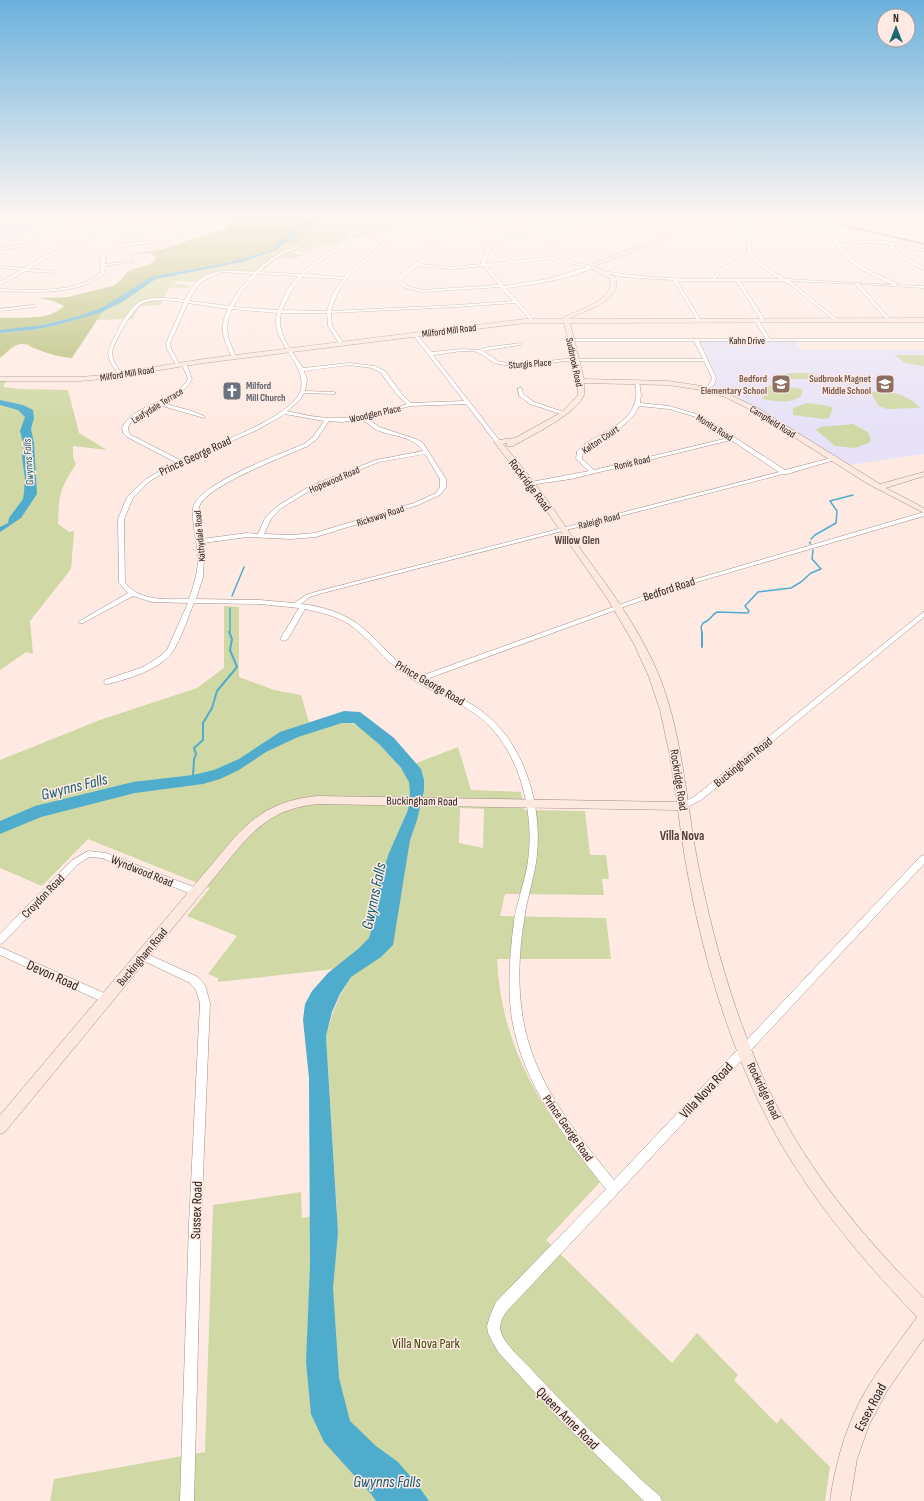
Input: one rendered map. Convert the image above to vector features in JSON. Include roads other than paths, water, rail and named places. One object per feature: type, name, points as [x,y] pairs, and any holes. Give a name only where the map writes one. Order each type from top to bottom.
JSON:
[{"type":"street","points":[[0,290],[50,290],[76,285]]},
{"type":"street","name":"Leafydale Terrace","points":[[180,462],[133,439],[126,433],[125,427],[130,420],[179,392],[187,385],[190,379],[189,375],[169,349],[168,343],[186,302],[196,285]]},
{"type":"street","points":[[234,357],[226,340],[224,329],[231,308],[245,285]]},
{"type":"street","points":[[294,285],[288,292],[280,313],[278,322],[279,330],[301,370],[305,382],[303,392],[334,393]]},
{"type":"street","points":[[341,285],[334,297],[329,313],[329,323],[342,344]]},
{"type":"street","points":[[403,285],[418,291],[516,285]]},
{"type":"street","points":[[566,320],[566,318],[606,299],[613,285]]},
{"type":"street","points":[[677,285],[699,320]]},
{"type":"street","points":[[740,285],[763,320]]},
{"type":"street","points":[[790,285],[835,320]]},
{"type":"street","points":[[858,285],[888,320]]},
{"type":"street","points":[[887,285],[912,287],[924,286]]},
{"type":"street","points":[[502,287],[532,321]]},
{"type":"street","points":[[912,287],[924,292]]},
{"type":"street","points":[[121,375],[111,358],[111,349],[135,306],[145,300],[158,299],[280,313],[329,313],[448,308],[515,302]]},
{"type":"street","points":[[0,310],[34,306]]},
{"type":"street","name":"Sudbrook Road","points":[[500,446],[515,440],[564,413],[578,399],[582,391],[581,381],[566,320]]},
{"type":"street","points":[[756,320],[769,340]]},
{"type":"street","name":"Milford Mill Road","points":[[0,379],[80,379],[121,375],[181,364],[234,357],[532,321],[924,320]]},
{"type":"street","name":"Rockridge Road","points":[[415,334],[500,446],[531,484],[617,606],[638,641],[660,694],[675,753],[692,868],[703,914],[744,1049],[782,1128],[818,1186],[846,1226],[870,1256],[924,1311]]},
{"type":"street","name":"Kahn Drive","points":[[570,340],[924,340]]},
{"type":"street","points":[[696,340],[714,380],[706,389]]},
{"type":"street","points":[[430,354],[462,350],[479,351],[489,348],[520,344]]},
{"type":"street","name":"Sturgis Place","points":[[479,351],[496,362],[510,365],[575,360],[705,360]]},
{"type":"street","points":[[301,370],[349,364],[373,367],[383,372],[399,394],[410,405]]},
{"type":"street","name":"Campfield Road","points":[[581,381],[637,381],[670,383],[706,389],[741,402],[924,513]]},
{"type":"street","points":[[637,381],[639,393],[637,404]]},
{"type":"street","points":[[520,389],[521,396],[528,401],[564,413]]},
{"type":"street","name":"Prince George Road","points":[[303,392],[284,412],[249,432],[156,474],[138,488],[131,496],[123,511],[122,583],[132,594],[152,600],[299,606],[334,614],[356,625],[390,660],[402,669],[471,707],[496,727],[507,742],[515,757],[534,819],[535,836],[533,856],[519,919],[514,979],[520,1032],[527,1056],[538,1083],[552,1109],[569,1133],[614,1189]]},
{"type":"street","name":"Woodglen Place","points":[[284,412],[327,420],[364,418],[410,405],[467,402]]},
{"type":"street","points":[[159,404],[190,412],[202,417]]},
{"type":"street","name":"Monita Road","points":[[637,404],[669,408],[692,414],[703,419],[785,473]]},
{"type":"street","name":"Kalton Court","points":[[593,472],[579,459],[580,451],[622,424],[632,414],[637,404]]},
{"type":"street","name":"Ricksway Road","points":[[200,541],[235,536],[291,537],[316,535],[425,501],[438,494],[443,487],[442,475],[418,442],[377,428],[364,418]]},
{"type":"street","name":"Kathydale Road","points":[[108,682],[133,674],[162,659],[170,651],[192,601],[202,566],[196,507],[202,497],[218,485],[243,472],[306,445],[315,438],[327,420]]},
{"type":"street","name":"Ronis Road","points":[[531,484],[593,472],[733,438]]},
{"type":"street","name":"Hopewood Road","points":[[260,536],[268,518],[278,508],[312,487],[378,461],[426,452]]},
{"type":"street","name":"Raleigh Road","points":[[299,606],[308,596],[317,593],[835,460]]},
{"type":"street","points":[[880,487],[924,474]]},
{"type":"street","name":"Bedford Road","points":[[419,679],[617,606],[674,587],[924,513]]},
{"type":"street","points":[[81,622],[132,594]]},
{"type":"street","points":[[284,640],[299,606]]},
{"type":"street","name":"Buckingham Road","points":[[0,1127],[196,892],[252,826],[264,815],[277,808],[301,801],[317,800],[530,802],[683,806],[698,798],[924,614]]},
{"type":"street","name":"Wyndwood Road","points":[[88,854],[103,855],[196,892]]},
{"type":"street","name":"Croydon Road","points":[[0,940],[74,863],[88,854]]},
{"type":"street","name":"Villa Nova Road","points":[[494,1325],[495,1317],[501,1307],[614,1189],[924,858]]},
{"type":"street","name":"Devon Road","points":[[0,951],[107,999]]},
{"type":"street","name":"Sussex Road","points":[[143,956],[194,980],[201,988],[205,1002],[195,1224],[187,1501]]},
{"type":"street","name":"Essex Road","points":[[840,1501],[850,1451],[859,1425],[874,1394],[924,1323]]},
{"type":"street","name":"Queen Anne Road","points":[[494,1325],[496,1336],[505,1350],[540,1390],[636,1485],[655,1501]]},
{"type":"water","points":[[138,285],[147,285],[122,302],[100,313],[33,330],[0,333],[0,330],[42,325],[79,316],[103,307]]},
{"type":"water","name":"Gwynns Falls","points":[[0,400],[23,405],[33,410],[34,418],[31,429],[34,443],[37,494],[21,518],[0,532],[0,527],[8,523],[9,518],[23,499],[25,479],[22,457],[24,447],[20,431],[25,417],[18,410],[0,405]]},
{"type":"water","name":"Gwynns Falls","points":[[344,711],[360,712],[394,738],[421,769],[424,780],[424,790],[417,820],[410,840],[393,945],[381,957],[351,977],[340,994],[332,1012],[326,1036],[338,1233],[333,1288],[339,1378],[350,1421],[376,1446],[398,1462],[429,1501],[376,1501],[324,1442],[311,1414],[306,1362],[310,1265],[309,1078],[303,1020],[305,1004],[312,991],[328,973],[358,949],[369,938],[373,924],[379,883],[389,853],[408,810],[410,792],[409,782],[401,768],[380,745],[354,723],[342,723],[298,737],[266,752],[239,770],[220,779],[203,784],[135,793],[41,817],[0,834],[0,821],[35,806],[133,782],[193,775],[214,770],[239,759],[280,732]]},
{"type":"waterway","points":[[811,539],[815,535],[836,523],[837,511],[830,501],[853,495]]},
{"type":"waterway","points":[[702,633],[701,627],[703,623],[717,612],[748,613],[749,611],[745,606],[758,592],[791,588],[811,573],[821,569],[812,559],[813,550]]},
{"type":"waterway","points":[[232,596],[244,567]]},
{"type":"waterway","points":[[230,608],[230,633]]},
{"type":"waterway","points":[[193,776],[194,759],[196,754],[194,748],[203,740],[203,723],[212,708],[217,691],[237,667],[230,650],[232,639],[229,632]]},
{"type":"waterway","points":[[702,633],[702,647]]},
{"type":"place","name":"Bedford Elementary School","points":[[781,384]]},
{"type":"place","name":"Sudbrook Magnet Middle School","points":[[885,384]]},
{"type":"place","name":"Milford Mill Church","points":[[232,391]]},
{"type":"district","name":"Willow Glen","points":[[577,540]]},
{"type":"district","name":"Villa Nova","points":[[682,835]]},
{"type":"park label","name":"Villa Nova Park","points":[[426,1343]]}]
